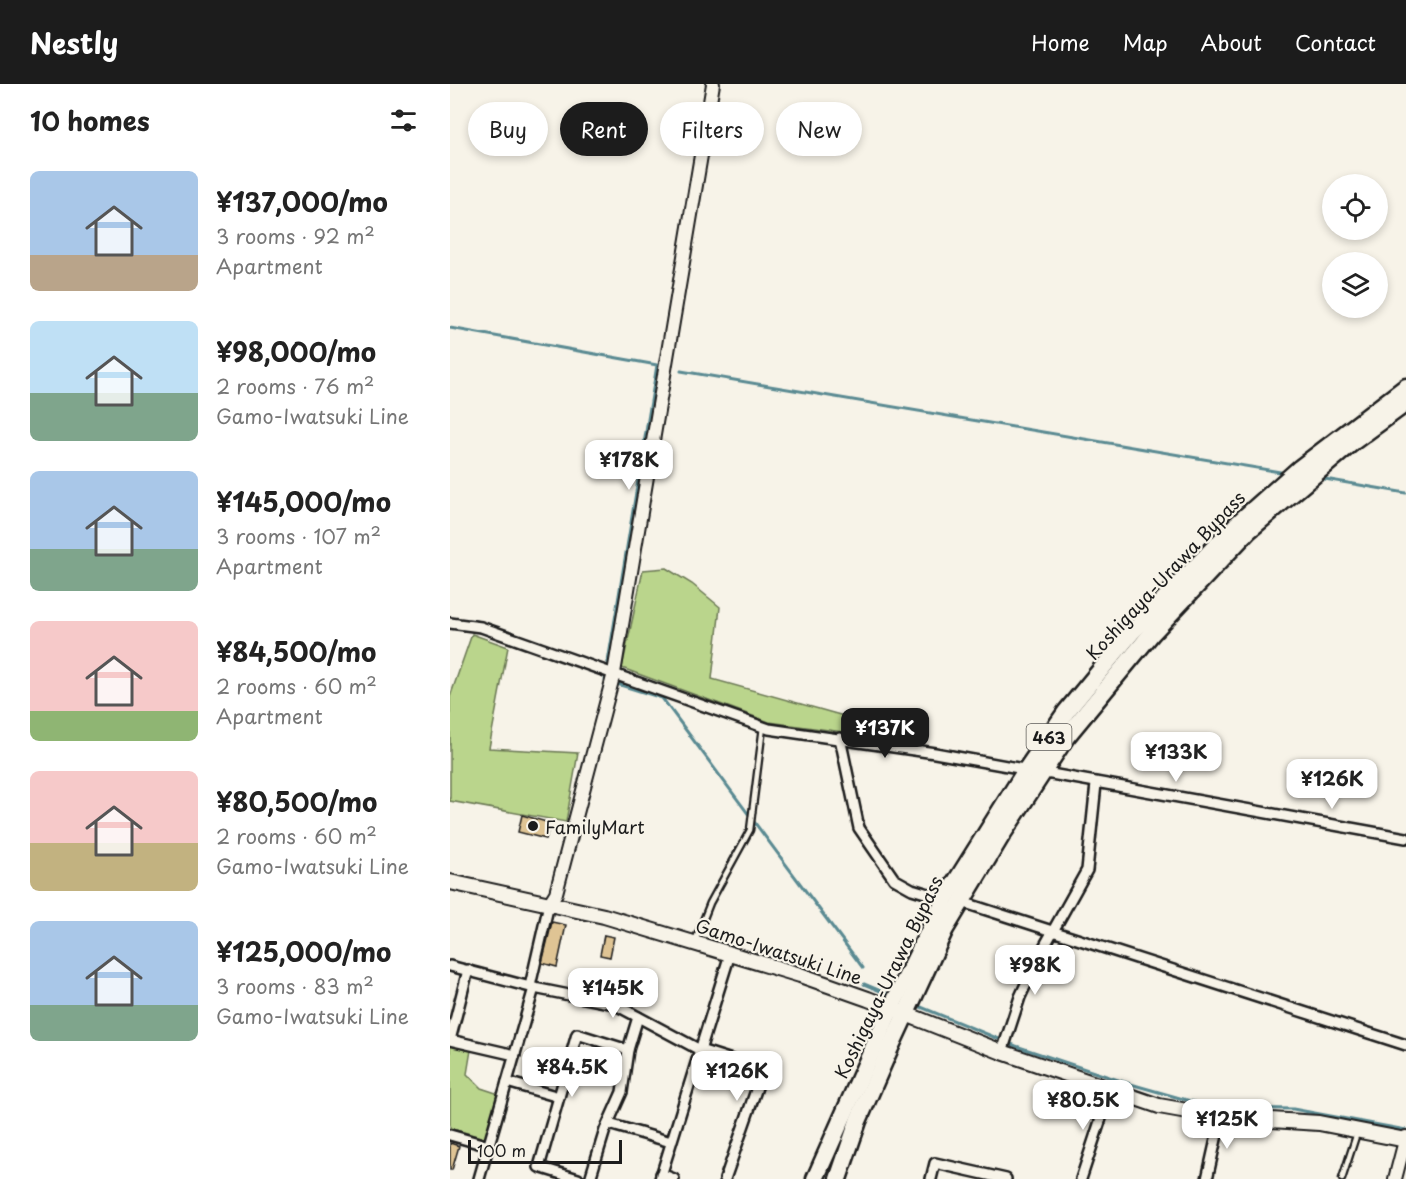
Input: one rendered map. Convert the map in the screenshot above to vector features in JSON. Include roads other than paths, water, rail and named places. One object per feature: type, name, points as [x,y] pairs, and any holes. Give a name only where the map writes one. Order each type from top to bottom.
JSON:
[{"type":"highway","name":"Koshigaya-Urawa Bypass","points":[[814,1179],[898,1010],[945,929],[953,900],[1034,771],[1066,712],[1132,632],[1228,533],[1272,492],[1406,387]]},
{"type":"highway","name":"Koshigaya-Urawa Bypass","points":[[1034,771],[1066,737],[1189,591],[1248,531],[1294,490],[1406,403]]},
{"type":"highway","name":"Koshigaya-Urawa Bypass","points":[[838,1179],[898,1010]]},
{"type":"main road","name":"Gamo-Iwatsuki Line","points":[[450,882],[604,916],[730,954],[898,1010],[1002,1052],[1159,1106],[1221,1117],[1287,1120],[1406,1139]]},
{"type":"street","points":[[479,1179],[515,1055],[549,904],[556,893],[614,673],[713,84]]},
{"type":"street","points":[[450,623],[481,627],[763,727],[1034,771],[1096,784],[1252,809],[1406,838]]},
{"type":"street","points":[[840,738],[859,828],[894,879],[912,889],[953,900],[1406,1045]]},
{"type":"street","points":[[1002,1052],[1020,997],[1050,932],[1087,870],[1096,784]]},
{"type":"street","points":[[674,1179],[660,1177],[730,954]]},
{"type":"street","points":[[450,966],[532,987],[614,1004],[700,1050],[763,1070],[724,1179]]},
{"type":"street","points":[[468,970],[450,1040],[515,1055]]},
{"type":"street","points":[[590,1179],[622,1092],[628,1050],[638,1017]]},
{"type":"street","points":[[578,1179],[539,1167],[577,1034],[628,1050]]},
{"type":"street","points":[[507,1082],[559,1097]]},
{"type":"street","points":[[1081,1179],[1110,1091]]},
{"type":"street","points":[[1207,1179],[1221,1117]]},
{"type":"street","points":[[609,1124],[671,1142]]},
{"type":"street","points":[[450,1135],[489,1146]]},
{"type":"street","points":[[1395,1179],[1406,1139]]},
{"type":"street","points":[[931,1179],[935,1163],[1006,1179]]},
{"type":"lane","points":[[694,943],[714,895],[750,830],[763,727]]},
{"type":"lane","points":[[1342,1179],[1359,1130]]},
{"type":"waterway","points":[[450,328],[657,365],[605,680],[607,681]]},
{"type":"waterway","points":[[681,371],[1286,473]]},
{"type":"waterway","points":[[1319,478],[1406,493]]},
{"type":"waterway","points":[[614,683],[662,698],[863,968]]},
{"type":"waterway","points":[[864,984],[890,995]]},
{"type":"waterway","points":[[916,1005],[1016,1046],[1127,1083],[1215,1108],[1293,1109],[1406,1130]]},
{"type":"place","name":"FamilyMart","points":[[533,826]]}]
